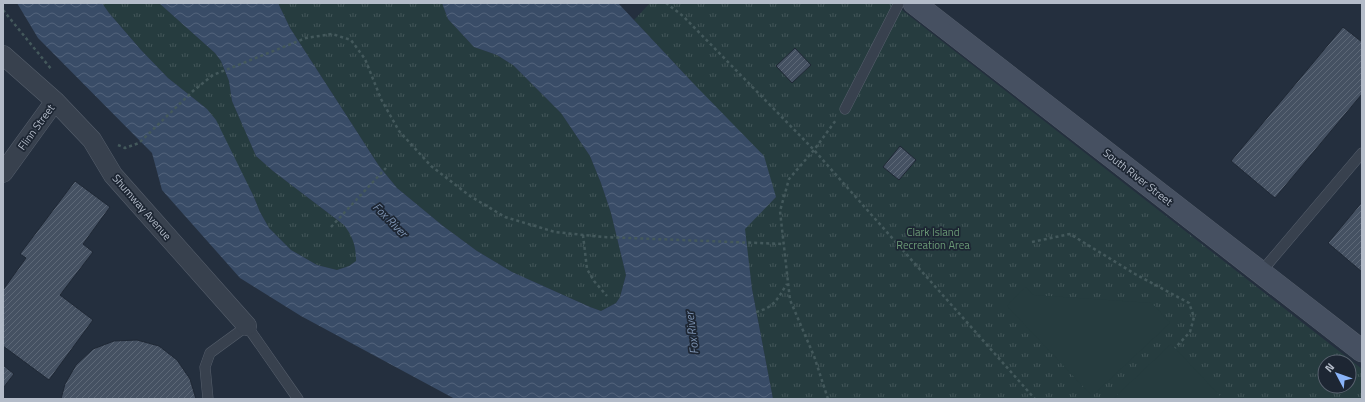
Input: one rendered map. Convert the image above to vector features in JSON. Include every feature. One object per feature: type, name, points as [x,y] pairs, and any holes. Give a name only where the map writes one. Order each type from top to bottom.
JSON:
[{"type":"main road","name":"South River Street","points":[[914,3],[1362,351]]},
{"type":"street","name":"Shumway Avenue","points":[[3,55],[55,101],[92,140],[113,175],[247,326]]},
{"type":"street","name":"Flinn Street","points":[[3,173],[55,101]]},
{"type":"lane","points":[[845,109],[899,3]]},
{"type":"lane","points":[[1261,272],[1362,153]]},
{"type":"lane","points":[[208,399],[205,367],[210,353],[247,326],[298,399]]},
{"type":"path","points":[[666,3],[683,16],[814,150],[1034,399]]},
{"type":"path","points":[[139,143],[193,91],[219,72],[306,38],[332,34],[351,40],[365,58],[381,99],[399,131],[431,166],[470,196],[505,217],[555,232],[603,237],[784,244]]},
{"type":"path","points":[[828,399],[814,356],[790,300],[780,211],[789,179],[814,150],[845,109]]},
{"type":"path","points":[[331,228],[386,168]]},
{"type":"path","points":[[1032,242],[1070,234],[1135,274],[1189,303],[1194,317],[1190,332],[1175,348]]},
{"type":"path","points":[[583,235],[587,269],[594,281],[607,296]]},
{"type":"path","points":[[756,312],[768,309],[778,298],[788,283]]},
{"type":"green space","points":[[102,3],[159,3],[215,53],[221,61],[229,81],[232,101],[256,156],[273,171],[344,225],[354,242],[357,261],[349,266],[337,270],[317,265],[291,250],[269,228],[207,109],[168,78],[141,50]]},
{"type":"green space","points":[[278,3],[442,3],[448,19],[474,47],[497,55],[513,65],[561,113],[590,156],[611,213],[626,275],[620,297],[616,303],[601,311],[512,272],[477,251],[443,226],[397,188],[379,166],[290,28]]},
{"type":"green space","name":"Clark Island Recreation Area","points":[[650,3],[893,3],[1343,354],[1317,354],[1317,394],[1357,394],[1357,365],[1362,369],[1362,399],[773,399],[752,289],[744,228],[776,197],[692,82],[634,20]]},
{"type":"green space","points":[[1025,287],[1034,295],[1152,303],[1170,323],[1092,396],[1007,306]]},
{"type":"green space","points":[[1171,344],[1223,399],[1113,399]]},
{"type":"water","name":"Fox River","points":[[17,3],[102,3],[141,50],[168,78],[207,109],[216,120],[269,228],[291,250],[317,265],[337,270],[349,266],[356,261],[352,238],[347,229],[344,225],[273,171],[256,156],[232,101],[229,81],[221,61],[215,53],[159,3],[278,3],[290,28],[379,166],[397,188],[443,226],[477,251],[512,272],[601,311],[616,303],[620,297],[626,275],[611,213],[590,156],[561,113],[513,65],[497,55],[474,47],[448,19],[442,3],[618,3],[764,156],[776,197],[745,229],[752,289],[773,399],[455,399],[301,316],[240,278],[162,190],[152,153],[38,38]]},
{"type":"building","points":[[1343,27],[1362,42],[1362,94],[1275,198],[1231,161]]},
{"type":"building","points":[[795,48],[811,65],[792,83],[776,66]]},
{"type":"building","points":[[900,146],[916,160],[899,180],[883,167]]},
{"type":"building","points":[[75,181],[110,207],[83,244],[93,252],[60,295],[93,320],[49,380],[3,346],[3,290],[26,258],[20,254]]},
{"type":"building","points":[[1362,202],[1362,272],[1328,243]]},
{"type":"building","points":[[137,340],[159,346],[177,360],[190,379],[196,399],[61,399],[65,384],[76,365],[93,349],[114,341]]},
{"type":"building","points":[[3,365],[14,374],[3,388]]}]
